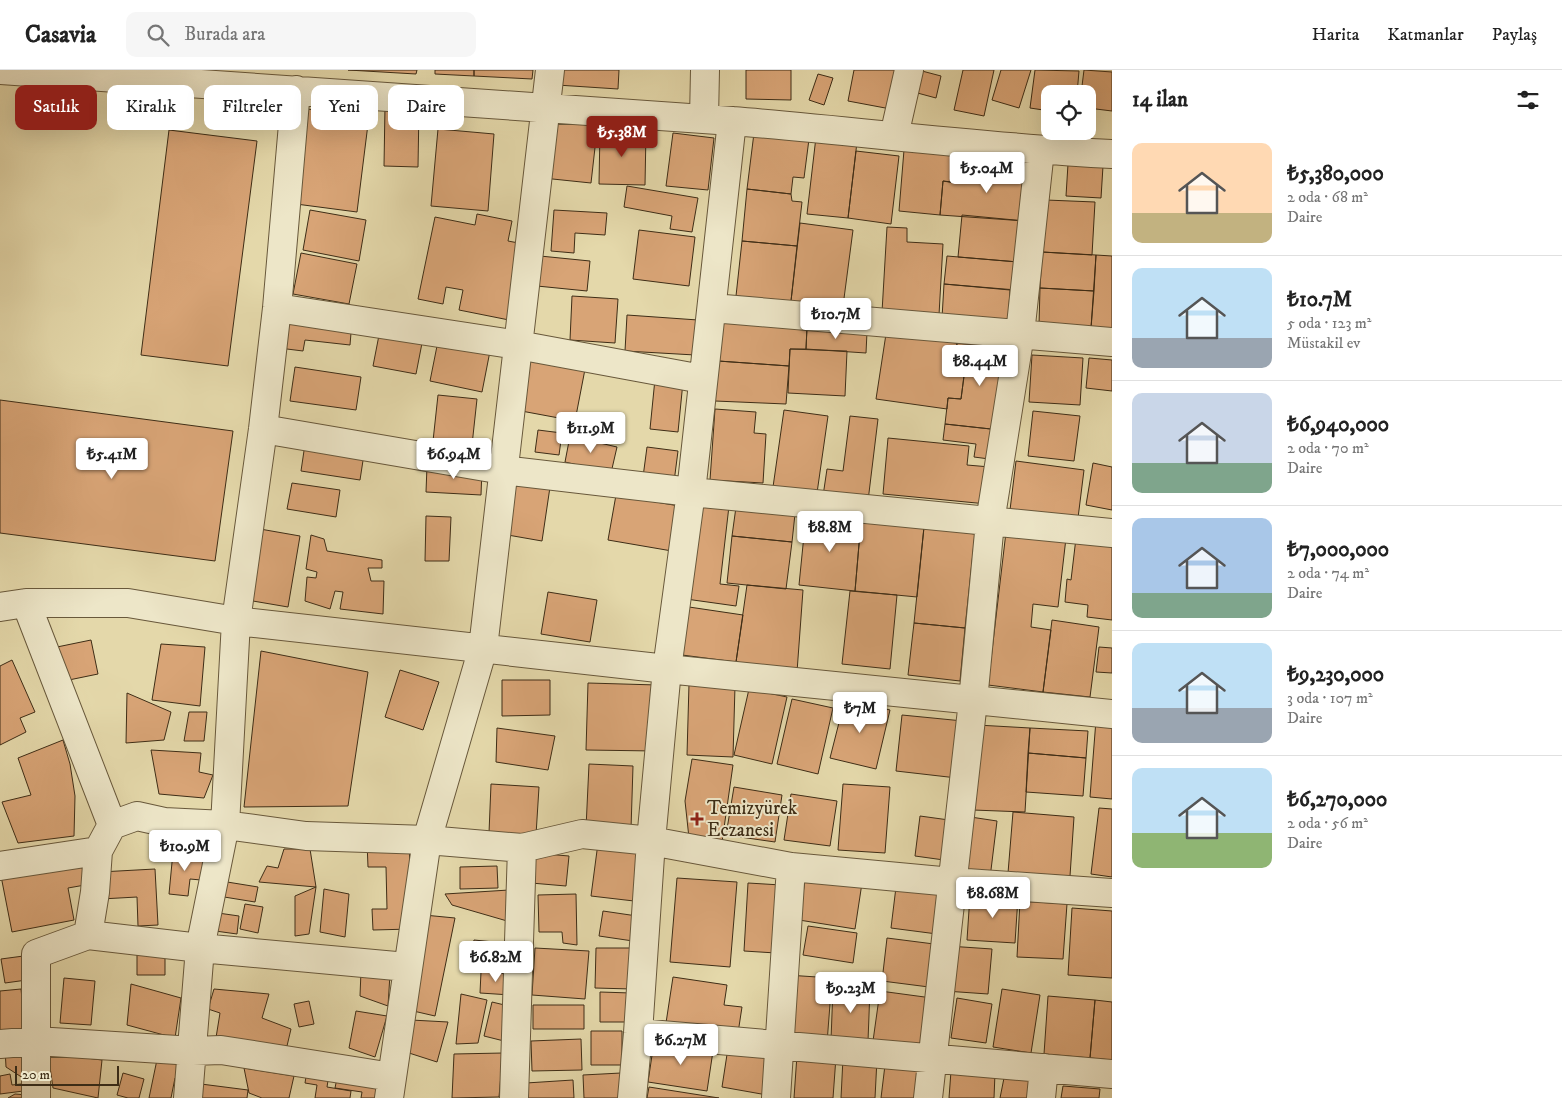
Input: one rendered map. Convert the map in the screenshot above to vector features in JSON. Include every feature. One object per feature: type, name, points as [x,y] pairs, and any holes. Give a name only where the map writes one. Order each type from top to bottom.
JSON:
[{"type":"street","points":[[0,70],[134,75],[242,85]]},
{"type":"street","points":[[0,1044],[36,1041],[192,1051],[221,1050],[390,1087],[427,840],[483,648],[550,70]]},
{"type":"street","points":[[704,119],[705,70]]},
{"type":"street","points":[[894,136],[909,70]]},
{"type":"street","points":[[301,89],[333,81],[546,107],[732,121],[1040,150],[1112,154]]},
{"type":"street","points":[[632,1098],[651,840],[667,669],[691,492],[732,121]]},
{"type":"street","points":[[188,1098],[200,948],[225,825],[236,621],[263,429],[277,308],[293,130]]},
{"type":"street","points":[[928,1098],[973,701],[990,522],[1020,334],[1040,150]]},
{"type":"street","points":[[277,308],[518,345],[702,380]]},
{"type":"street","points":[[712,308],[1112,342]]},
{"type":"street","points":[[263,429],[503,470],[691,492],[1112,533]]},
{"type":"street","points":[[112,826],[13,605],[128,603],[236,621],[667,669],[1112,714]]},
{"type":"street","points":[[88,935],[95,892],[98,851],[112,826],[137,816],[164,822],[225,825],[306,836],[427,840],[522,848],[582,834],[651,840],[791,867],[952,882],[1112,893]]},
{"type":"street","points":[[514,1098],[522,848]]},
{"type":"street","points":[[0,866],[98,851]]},
{"type":"street","points":[[776,1098],[791,867]]},
{"type":"street","points":[[36,1098],[36,954],[88,935],[200,948],[407,967]]},
{"type":"street","points":[[638,1033],[1112,1074]]},
{"type":"street","points":[[1041,1098],[1044,1068]]},
{"type":"building","points":[[348,70],[417,70],[416,74]]},
{"type":"building","points":[[435,70],[474,70],[474,76],[435,74]]},
{"type":"building","points":[[474,70],[533,70],[532,79],[474,76]]},
{"type":"building","points":[[558,70],[619,70],[618,89],[557,85]]},
{"type":"building","points":[[746,70],[791,70],[791,100],[746,99]]},
{"type":"building","points":[[854,70],[904,70],[896,110],[848,101]]},
{"type":"building","points":[[963,70],[994,70],[984,116],[954,110]]},
{"type":"building","points":[[1001,70],[1031,70],[1019,108],[992,100]]},
{"type":"building","points":[[1035,70],[1079,71],[1078,85],[1041,85],[1041,110],[1030,108]]},
{"type":"building","points":[[1084,70],[1112,72],[1112,111],[1096,109],[1096,85],[1082,85]]},
{"type":"building","points":[[922,71],[941,76],[936,98],[910,91]]},
{"type":"building","points":[[818,74],[833,78],[824,105],[809,100]]},
{"type":"building","points":[[385,106],[388,106],[388,130],[419,130],[418,167],[384,166]]},
{"type":"building","points":[[307,109],[311,109],[311,130],[367,130],[357,212],[296,204]]},
{"type":"building","points":[[551,116],[598,121],[591,183],[543,178]]},
{"type":"building","points":[[169,130],[257,141],[228,366],[141,355]]},
{"type":"building","points":[[438,130],[494,134],[488,211],[431,206]]},
{"type":"building","points":[[600,130],[646,132],[645,185],[599,184]]},
{"type":"building","points":[[673,133],[714,138],[708,190],[666,186]]},
{"type":"building","points":[[754,133],[809,139],[804,178],[793,177],[791,194],[747,189]]},
{"type":"building","points":[[816,137],[857,142],[848,218],[807,214]]},
{"type":"building","points":[[904,150],[957,155],[955,183],[943,181],[940,215],[899,211]]},
{"type":"building","points":[[856,151],[899,156],[891,224],[848,218]]},
{"type":"building","points":[[962,164],[1029,169],[1025,221],[940,215],[943,181],[961,183]]},
{"type":"building","points":[[1068,164],[1103,166],[1101,198],[1066,196]]},
{"type":"building","points":[[627,186],[698,198],[692,232],[670,229],[672,216],[624,207]]},
{"type":"building","points":[[747,189],[791,194],[792,201],[802,202],[797,246],[742,241]]},
{"type":"building","points":[[1046,200],[1095,202],[1092,255],[1042,252]]},
{"type":"building","points":[[310,210],[366,220],[359,261],[303,250]]},
{"type":"building","points":[[554,210],[607,213],[605,235],[575,233],[574,253],[551,251]]},
{"type":"building","points":[[477,214],[512,221],[508,241],[529,245],[514,321],[459,310],[463,290],[446,287],[443,304],[418,299],[435,217],[475,225]]},
{"type":"building","points":[[962,215],[1025,221],[1018,262],[958,257]]},
{"type":"building","points":[[800,223],[853,230],[843,306],[791,301]]},
{"type":"building","points":[[887,227],[907,228],[907,242],[943,244],[939,315],[882,312]]},
{"type":"building","points":[[639,230],[695,237],[689,286],[633,279]]},
{"type":"building","points":[[742,241],[797,246],[791,301],[736,296]]},
{"type":"building","points":[[1042,252],[1096,255],[1094,291],[1040,288]]},
{"type":"building","points":[[301,253],[357,264],[349,304],[293,294]]},
{"type":"building","points":[[1096,255],[1112,256],[1112,329],[1091,328]]},
{"type":"building","points":[[540,256],[590,261],[587,291],[537,286]]},
{"type":"building","points":[[947,256],[1018,262],[1016,290],[944,284]]},
{"type":"building","points":[[944,284],[1010,290],[1008,324],[942,318]]},
{"type":"building","points":[[1040,288],[1094,291],[1091,328],[1039,325]]},
{"type":"building","points":[[572,296],[618,299],[615,343],[570,340]]},
{"type":"building","points":[[282,314],[352,321],[350,345],[305,340],[303,351],[279,348]]},
{"type":"building","points":[[627,315],[698,320],[695,355],[625,351]]},
{"type":"building","points":[[722,321],[807,327],[806,349],[790,349],[789,366],[718,361]]},
{"type":"building","points":[[807,327],[867,332],[866,353],[806,349]]},
{"type":"building","points":[[380,330],[423,338],[416,374],[373,366]]},
{"type":"building","points":[[886,334],[957,343],[954,375],[964,376],[961,399],[948,398],[947,409],[876,399]]},
{"type":"building","points":[[439,336],[491,346],[482,392],[430,381]]},
{"type":"building","points":[[957,343],[1011,349],[1000,430],[945,424],[948,398],[961,399],[964,376],[954,375]]},
{"type":"building","points":[[790,349],[847,351],[845,396],[788,393]]},
{"type":"building","points":[[527,353],[586,364],[575,421],[516,410]]},
{"type":"building","points":[[1032,355],[1083,358],[1080,405],[1029,402]]},
{"type":"building","points":[[1089,358],[1112,360],[1112,391],[1086,388]]},
{"type":"building","points":[[718,361],[789,366],[786,404],[715,401]]},
{"type":"building","points":[[295,367],[361,377],[356,410],[290,401]]},
{"type":"building","points":[[655,379],[683,382],[678,432],[650,429]]},
{"type":"building","points":[[438,395],[477,399],[472,445],[433,441]]},
{"type":"building","points":[[0,400],[233,431],[215,561],[0,533]]},
{"type":"building","points":[[715,409],[756,412],[754,433],[766,434],[763,483],[710,480]]},
{"type":"building","points":[[784,410],[828,416],[817,493],[773,487]]},
{"type":"building","points":[[1033,411],[1080,416],[1074,461],[1028,456]]},
{"type":"building","points":[[850,416],[878,419],[868,501],[823,496],[827,469],[843,471]]},
{"type":"building","points":[[945,424],[1000,430],[997,460],[974,457],[976,444],[943,440]]},
{"type":"building","points":[[538,430],[562,433],[559,455],[535,452]]},
{"type":"building","points":[[570,436],[617,447],[611,473],[565,462]]},
{"type":"building","points":[[888,438],[969,446],[967,465],[990,467],[987,504],[883,494]]},
{"type":"building","points":[[305,444],[364,454],[360,480],[301,471]]},
{"type":"building","points":[[647,447],[678,451],[674,482],[643,477]]},
{"type":"building","points":[[1016,461],[1084,470],[1078,518],[1010,510]]},
{"type":"building","points":[[1093,463],[1112,467],[1112,510],[1086,505]]},
{"type":"building","points":[[427,466],[482,468],[481,495],[426,492]]},
{"type":"building","points":[[511,481],[550,487],[542,541],[502,534]]},
{"type":"building","points":[[292,483],[340,490],[336,517],[287,509]]},
{"type":"building","points":[[616,495],[679,506],[672,551],[608,540]]},
{"type":"building","points":[[698,502],[729,506],[720,584],[739,586],[736,606],[686,599]]},
{"type":"building","points":[[736,507],[795,514],[792,542],[732,536]]},
{"type":"building","points":[[806,515],[861,521],[855,591],[799,585]]},
{"type":"building","points":[[426,516],[451,517],[449,561],[425,561]]},
{"type":"building","points":[[861,521],[924,527],[917,597],[855,591]]},
{"type":"building","points":[[924,527],[975,534],[965,628],[914,623]]},
{"type":"building","points":[[260,529],[300,536],[288,607],[247,600]]},
{"type":"building","points":[[1006,532],[1066,538],[1058,607],[1033,604],[1031,627],[1051,630],[1043,692],[988,685]]},
{"type":"building","points":[[311,535],[324,539],[327,551],[382,560],[382,568],[368,568],[371,581],[384,581],[383,614],[340,609],[343,592],[335,591],[330,609],[305,601],[307,577],[316,578],[317,572],[306,569]]},
{"type":"building","points":[[732,536],[792,542],[786,589],[727,583]]},
{"type":"building","points":[[1076,538],[1112,542],[1112,620],[1087,617],[1088,605],[1065,602],[1067,579],[1071,580]]},
{"type":"building","points":[[747,585],[803,590],[797,672],[736,662]]},
{"type":"building","points":[[850,591],[897,595],[890,669],[842,664]]},
{"type":"building","points":[[548,592],[597,600],[590,642],[541,634]]},
{"type":"building","points":[[689,607],[743,615],[736,662],[682,655]]},
{"type":"building","points":[[1052,620],[1099,627],[1090,697],[1043,692]]},
{"type":"building","points":[[914,623],[965,628],[960,681],[908,675]]},
{"type":"building","points":[[91,640],[98,674],[64,681],[57,647]]},
{"type":"building","points":[[161,644],[205,647],[200,706],[152,700]]},
{"type":"building","points":[[1099,647],[1112,648],[1112,673],[1096,672]]},
{"type":"building","points":[[261,651],[368,672],[348,806],[244,807]]},
{"type":"building","points":[[12,660],[35,712],[20,718],[26,732],[0,745],[0,666]]},
{"type":"building","points":[[400,670],[439,682],[423,730],[385,717]]},
{"type":"building","points":[[502,680],[550,680],[550,715],[502,716]]},
{"type":"building","points":[[588,683],[657,685],[655,751],[586,750]]},
{"type":"building","points":[[689,684],[735,686],[733,757],[687,755]]},
{"type":"building","points":[[749,689],[787,697],[772,764],[734,755]]},
{"type":"building","points":[[127,693],[171,712],[164,740],[126,743]]},
{"type":"building","points":[[792,699],[833,708],[818,774],[777,764]]},
{"type":"building","points":[[845,699],[890,710],[876,769],[830,758]]},
{"type":"building","points":[[189,712],[207,712],[204,741],[184,741]]},
{"type":"building","points":[[902,715],[963,721],[957,778],[896,771]]},
{"type":"building","points":[[1096,720],[1112,722],[1112,799],[1090,797]]},
{"type":"building","points":[[977,725],[1030,728],[1025,812],[973,810]]},
{"type":"building","points":[[497,728],[555,736],[548,770],[496,762]]},
{"type":"building","points":[[1030,728],[1088,731],[1086,758],[1028,753]]},
{"type":"building","points":[[63,740],[70,764],[75,796],[74,836],[18,843],[2,802],[31,795],[18,758]]},
{"type":"building","points":[[151,750],[201,753],[199,772],[213,775],[204,798],[159,794]]},
{"type":"building","points":[[1028,753],[1086,758],[1083,796],[1026,792]]},
{"type":"building","points":[[692,759],[733,765],[722,842],[689,838],[685,801]]},
{"type":"building","points":[[589,764],[633,766],[631,829],[586,828]]},
{"type":"building","points":[[491,784],[539,787],[536,835],[489,833]]},
{"type":"building","points":[[843,784],[890,787],[885,853],[838,850]]},
{"type":"building","points":[[734,787],[782,795],[775,842],[726,835]]},
{"type":"building","points":[[791,794],[837,801],[830,846],[784,840]]},
{"type":"building","points":[[1099,808],[1112,809],[1112,877],[1091,874]]},
{"type":"building","points":[[1013,812],[1074,817],[1070,876],[1008,873]]},
{"type":"building","points":[[920,816],[949,820],[944,860],[915,856]]},
{"type":"building","points":[[964,816],[997,821],[990,878],[957,874]]},
{"type":"building","points":[[187,824],[212,828],[207,852],[183,848]]},
{"type":"building","points":[[409,841],[412,929],[373,930],[372,909],[387,909],[386,867],[368,867],[367,842]]},
{"type":"building","points":[[598,843],[642,849],[634,901],[591,896]]},
{"type":"building","points":[[284,849],[310,849],[316,887],[259,882],[267,866],[278,868]]},
{"type":"building","points":[[173,852],[204,855],[201,880],[190,879],[188,896],[169,894]]},
{"type":"building","points":[[534,853],[569,856],[566,886],[531,883]]},
{"type":"building","points":[[81,860],[85,885],[68,888],[74,920],[12,932],[1,876]]},
{"type":"building","points":[[497,866],[498,888],[460,889],[460,867]]},
{"type":"building","points":[[155,869],[158,925],[138,926],[137,897],[101,899],[100,872]]},
{"type":"building","points":[[806,874],[862,883],[855,929],[799,920]]},
{"type":"building","points":[[677,878],[737,882],[730,967],[670,962]]},
{"type":"building","points":[[221,881],[258,887],[255,902],[218,896]]},
{"type":"building","points":[[748,883],[781,885],[776,953],[744,951]]},
{"type":"building","points":[[316,887],[309,934],[295,936],[295,896]]},
{"type":"building","points":[[896,887],[941,892],[937,934],[891,928]]},
{"type":"building","points":[[324,889],[349,894],[345,937],[320,932]]},
{"type":"building","points":[[509,890],[514,923],[452,905],[445,894]]},
{"type":"building","points":[[576,894],[577,945],[563,943],[562,932],[539,932],[538,895]]},
{"type":"building","points":[[970,895],[1018,897],[1015,943],[967,940]]},
{"type":"building","points":[[1020,901],[1067,904],[1063,959],[1017,957]]},
{"type":"building","points":[[245,904],[263,907],[258,933],[240,929]]},
{"type":"building","points":[[1072,908],[1112,911],[1112,978],[1068,975]]},
{"type":"building","points":[[603,911],[637,916],[633,941],[599,936]]},
{"type":"building","points":[[211,912],[239,916],[237,934],[208,930]]},
{"type":"building","points":[[424,915],[455,918],[435,1016],[409,1010]]},
{"type":"building","points":[[808,926],[857,933],[853,963],[803,955]]},
{"type":"building","points":[[887,938],[934,944],[929,987],[882,981]]},
{"type":"building","points":[[474,940],[514,944],[514,966],[467,968]]},
{"type":"building","points":[[948,946],[992,949],[988,994],[945,991]]},
{"type":"building","points":[[137,947],[165,947],[165,975],[137,975]]},
{"type":"building","points":[[535,948],[589,951],[585,999],[532,995]]},
{"type":"building","points":[[596,948],[633,948],[632,989],[595,988]]},
{"type":"building","points":[[31,955],[34,979],[5,983],[1,959]]},
{"type":"building","points":[[361,971],[390,974],[388,1006],[360,996]]},
{"type":"building","points":[[481,972],[513,974],[511,995],[480,993]]},
{"type":"building","points":[[787,975],[832,978],[827,1043],[783,1040]]},
{"type":"building","points":[[673,977],[727,985],[724,1005],[742,1007],[738,1033],[666,1023]]},
{"type":"building","points":[[64,978],[95,981],[91,1025],[60,1023]]},
{"type":"building","points":[[131,984],[181,998],[175,1038],[127,1025]]},
{"type":"building","points":[[833,988],[870,989],[868,1041],[831,1040]]},
{"type":"building","points":[[21,989],[25,1028],[0,1031],[0,991]]},
{"type":"building","points":[[214,989],[269,994],[262,1018],[291,1029],[287,1046],[214,1050],[220,1013],[208,1009]]},
{"type":"building","points":[[1002,989],[1040,995],[1031,1053],[993,1047]]},
{"type":"building","points":[[880,991],[932,998],[925,1047],[873,1041]]},
{"type":"building","points":[[600,992],[631,993],[631,1022],[600,1022]]},
{"type":"building","points":[[461,994],[487,1000],[478,1043],[456,1044]]},
{"type":"building","points":[[1048,996],[1095,1000],[1090,1058],[1044,1054]]},
{"type":"building","points":[[957,998],[992,1004],[986,1043],[951,1038]]},
{"type":"building","points":[[1095,1000],[1112,1002],[1112,1060],[1090,1058]]},
{"type":"building","points":[[309,1001],[314,1024],[299,1027],[294,1004]]},
{"type":"building","points":[[492,1002],[513,1007],[504,1041],[484,1036]]},
{"type":"building","points":[[533,1005],[584,1005],[584,1029],[533,1029]]},
{"type":"building","points":[[356,1011],[387,1016],[375,1057],[349,1048]]},
{"type":"building","points":[[411,1020],[448,1022],[437,1062],[409,1053]]},
{"type":"building","points":[[591,1031],[622,1031],[622,1065],[591,1065]]},
{"type":"building","points":[[581,1039],[582,1070],[532,1071],[531,1041]]},
{"type":"building","points":[[654,1042],[713,1051],[707,1091],[648,1082]]},
{"type":"building","points":[[5,1048],[30,1048],[23,1078],[6,1067]]},
{"type":"building","points":[[728,1048],[773,1055],[767,1095],[722,1087]]},
{"type":"building","points":[[159,1050],[187,1055],[183,1079],[175,1078],[171,1098],[149,1098]]},
{"type":"building","points":[[48,1053],[102,1060],[98,1098],[53,1088]]},
{"type":"building","points":[[503,1053],[499,1097],[452,1098],[454,1054]]},
{"type":"building","points":[[797,1055],[836,1057],[833,1098],[794,1098]]},
{"type":"building","points":[[843,1058],[877,1059],[875,1098],[841,1098]]},
{"type":"building","points":[[308,1064],[330,1068],[327,1087],[351,1091],[350,1098],[315,1098],[317,1085],[305,1083]]},
{"type":"building","points":[[885,1065],[921,1069],[917,1098],[881,1098]]},
{"type":"building","points":[[244,1068],[294,1076],[289,1098],[262,1098],[249,1093]]},
{"type":"building","points":[[951,1071],[995,1073],[994,1098],[949,1098]]},
{"type":"building","points":[[123,1073],[144,1079],[139,1098],[117,1095]]},
{"type":"building","points":[[338,1073],[384,1079],[381,1098],[361,1098],[362,1092],[335,1088]]},
{"type":"building","points":[[621,1073],[623,1098],[584,1098],[583,1075]]},
{"type":"building","points":[[1005,1073],[1039,1079],[1036,1098],[1000,1098]]},
{"type":"building","points":[[10,1074],[12,1085],[30,1083],[31,1090],[0,1094],[0,1076]]},
{"type":"building","points":[[573,1080],[574,1098],[527,1098],[526,1083]]},
{"type":"building","points":[[201,1084],[248,1090],[247,1098],[199,1098]]},
{"type":"building","points":[[1063,1086],[1100,1089],[1099,1098],[1061,1098]]},
{"type":"building","points":[[649,1087],[719,1098],[647,1098]]},
{"type":"building","points":[[15,1094],[28,1095],[28,1098],[8,1098]]},
{"type":"place","name":"Temizyürek Eczanesi","points":[[697,819]]}]
